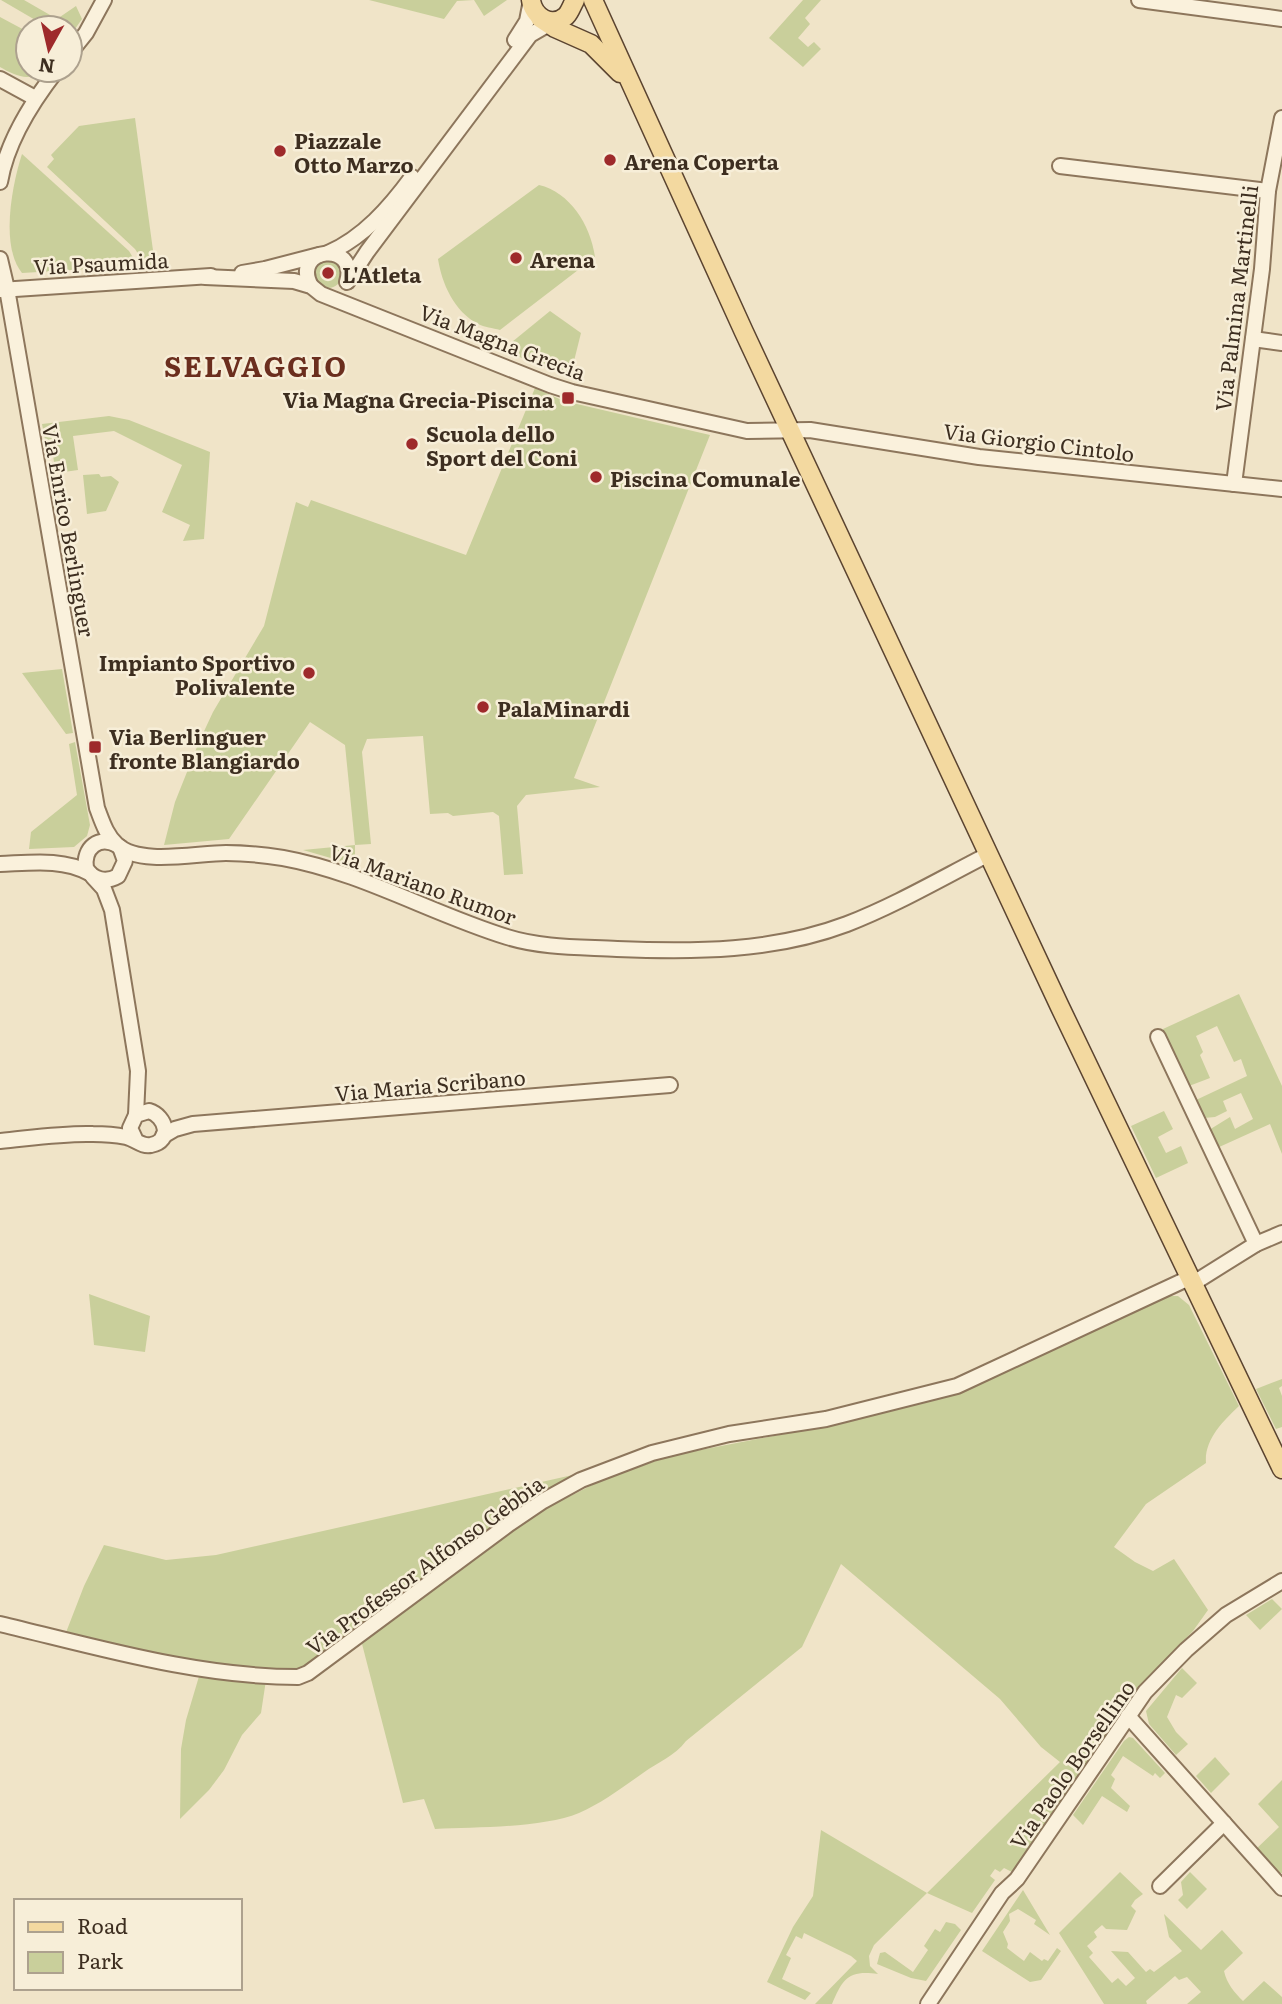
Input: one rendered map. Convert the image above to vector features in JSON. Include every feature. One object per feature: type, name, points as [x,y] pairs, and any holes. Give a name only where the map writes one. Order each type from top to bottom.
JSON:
[{"type":"main road","points":[[531,0],[532,7],[547,21],[591,44],[609,60],[634,90]]},
{"type":"main road","points":[[547,21],[566,15],[575,0]]},
{"type":"main road","points":[[593,0],[989,854],[1190,1281],[1282,1469]]},
{"type":"street","points":[[84,36],[104,0]]},
{"type":"street","points":[[531,0],[525,27],[403,190],[366,228],[345,245],[314,258],[307,268],[308,281],[315,291],[327,295],[340,292],[530,35],[547,21]]},
{"type":"street","points":[[1139,0],[1282,19]]},
{"type":"street","points":[[0,79],[34,99]]},
{"type":"street","points":[[0,182],[13,143],[34,99],[46,84]]},
{"type":"street","name":"Via Palmina Martinelli","points":[[1234,484],[1262,269],[1268,191],[1282,118]]},
{"type":"street","points":[[1060,166],[1268,191]]},
{"type":"street","points":[[205,277],[265,269],[323,254],[344,260],[349,270],[348,281]]},
{"type":"street","name":"Via Enrico Berlinguer","points":[[0,259],[97,808]]},
{"type":"street","points":[[205,277],[294,281],[311,286]]},
{"type":"street","name":"Via Psaumida","points":[[4,289],[205,277]]},
{"type":"street","name":"Via Magna Grecia","points":[[327,295],[572,392],[747,431],[792,431]]},
{"type":"street","points":[[1253,339],[1282,343]]},
{"type":"street","name":"Via Giorgio Cintolo","points":[[792,431],[810,430],[979,457],[1282,489]]},
{"type":"street","points":[[91,875],[85,856],[92,845],[97,808]]},
{"type":"street","points":[[97,808],[105,829],[124,856],[112,910]]},
{"type":"street","points":[[50,862],[108,841],[136,854],[160,857]]},
{"type":"street","name":"Via Mariano Rumor","points":[[160,857],[225,853],[287,859],[338,873],[486,930],[530,943],[705,951],[779,942],[845,924],[879,910],[989,854]]},
{"type":"street","points":[[91,875],[106,880],[137,861],[160,857]]},
{"type":"street","points":[[0,864],[50,862],[81,868],[104,889],[112,910],[138,1071],[135,1117],[130,1128],[136,1141]]},
{"type":"street","points":[[1158,1037],[1256,1244]]},
{"type":"street","points":[[138,1071],[165,1126],[163,1136]]},
{"type":"street","name":"Via Maria Scribano","points":[[193,1124],[670,1085]]},
{"type":"street","points":[[93,1134],[149,1111],[172,1122],[193,1124]]},
{"type":"street","points":[[0,1140],[93,1134],[125,1137],[149,1145],[155,1144],[175,1129],[193,1124]]},
{"type":"street","name":"Via Professor Alfonso Gebbia","points":[[0,1624],[144,1659],[218,1670],[298,1677],[308,1673],[509,1524],[581,1480],[653,1453],[729,1434],[826,1419],[957,1386],[1190,1281],[1256,1244],[1282,1233]]},
{"type":"street","name":"Via Paolo Borsellino","points":[[928,2004],[1145,1692],[1174,1661],[1226,1615],[1282,1581]]},
{"type":"street","points":[[1128,1716],[1282,1888]]},
{"type":"street","points":[[1160,1886],[1224,1823]]},
{"type":"green space","points":[[1,0],[24,0],[48,14],[25,14]]},
{"type":"green space","points":[[369,0],[474,0],[457,1],[444,19]]},
{"type":"green space","points":[[474,0],[507,0],[484,16]]},
{"type":"green space","points":[[803,0],[821,0],[805,18],[810,24],[798,38],[808,47],[814,42],[821,49],[803,67],[769,38]]},
{"type":"green space","points":[[76,6],[80,14],[64,14]]},
{"type":"green space","points":[[0,17],[14,24],[14,74],[0,67]]},
{"type":"green space","points":[[135,118],[155,266],[146,266],[135,249],[47,167],[54,159],[51,155],[79,126]]},
{"type":"green space","points":[[22,154],[129,251],[138,266],[22,273],[11,247],[10,215]]},
{"type":"green space","name":"Arena","points":[[539,185],[560,195],[577,212],[589,234],[595,257],[500,330],[480,325],[462,312],[450,296],[438,259]]},
{"type":"green space","points":[[328,260],[338,264],[342,274],[338,284],[328,288],[318,284],[314,274],[318,264]]},
{"type":"green space","points":[[550,311],[581,333],[570,377],[502,350]]},
{"type":"green space","points":[[535,388],[564,401],[710,435],[574,778],[600,787],[526,795],[517,806],[523,874],[504,875],[499,816],[493,812],[453,816],[448,813],[430,814],[423,736],[367,739],[362,752],[371,844],[355,845],[345,745],[310,722],[229,839],[164,845],[175,802],[199,742],[213,712],[264,626],[296,502],[308,507],[311,500],[466,555]]},
{"type":"green space","points":[[109,416],[129,420],[210,452],[204,539],[183,541],[190,525],[162,512],[182,465],[114,431],[73,436],[78,470],[50,474],[49,463],[54,462],[53,455],[48,455],[42,424]]},
{"type":"green space","points":[[99,474],[101,477],[111,476],[119,482],[106,511],[87,514],[83,475]]},
{"type":"green space","points":[[62,669],[73,733],[66,734],[22,673]]},
{"type":"green space","points":[[75,742],[90,825],[87,836],[74,847],[29,849],[31,832],[77,795],[69,744]]},
{"type":"green space","points":[[355,845],[355,865],[303,850]]},
{"type":"green space","points":[[1239,994],[1282,1086],[1282,1154],[1270,1124],[1217,1148],[1209,1130],[1230,1117],[1235,1129],[1253,1119],[1241,1093],[1223,1101],[1227,1111],[1215,1117],[1204,1118],[1196,1100],[1247,1076],[1241,1059],[1234,1062],[1217,1026],[1196,1036],[1203,1052],[1200,1055],[1210,1078],[1189,1086],[1163,1029]]},
{"type":"green space","points":[[1164,1111],[1173,1129],[1158,1137],[1166,1153],[1181,1146],[1188,1163],[1156,1178],[1131,1126]]},
{"type":"green space","points":[[89,1294],[150,1316],[145,1352],[94,1345]]},
{"type":"green space","points":[[1168,1296],[1178,1296],[1189,1305],[1239,1406],[1211,1439],[1206,1463],[1146,1504],[1114,1547],[1153,1571],[1174,1559],[1208,1610],[1193,1631],[1140,1686],[1024,1861],[1012,1872],[1004,1868],[1000,1872],[995,1869],[990,1876],[995,1880],[972,1913],[927,1893],[1060,1762],[1041,1747],[1000,1699],[841,1564],[802,1647],[672,1755],[588,1809],[547,1822],[435,1829],[424,1799],[403,1803],[361,1640],[533,1515],[598,1482],[669,1456],[826,1426],[955,1394]]},
{"type":"green space","points":[[1282,1379],[1282,1386],[1279,1388],[1282,1396],[1282,1427],[1276,1429],[1256,1389]]},
{"type":"green space","points":[[577,1474],[503,1520],[310,1667],[294,1673],[227,1667],[171,1658],[65,1635],[104,1545],[166,1560],[216,1555]]},
{"type":"green space","points":[[1272,1599],[1282,1609],[1260,1630],[1246,1615]]},
{"type":"green space","points":[[1182,1668],[1197,1683],[1182,1698],[1176,1695],[1167,1717],[1176,1732],[1188,1744],[1176,1755],[1149,1724],[1146,1711]]},
{"type":"green space","points":[[200,1673],[266,1680],[261,1713],[242,1735],[224,1770],[209,1790],[180,1819],[181,1749],[186,1720]]},
{"type":"green space","points":[[1129,1737],[1133,1738],[1165,1773],[1160,1778],[1155,1773],[1153,1776],[1123,1756],[1111,1775],[1115,1779],[1111,1788],[1130,1806],[1127,1812],[1102,1796],[1083,1825],[1073,1815]]},
{"type":"green space","points":[[1215,1757],[1230,1774],[1211,1793],[1196,1776]]},
{"type":"green space","points":[[1282,1780],[1282,1873],[1272,1872],[1255,1850],[1279,1827],[1258,1804]]},
{"type":"green space","points":[[821,1830],[927,1893],[874,1945],[869,1956],[870,1966],[878,1974],[860,1973],[848,1978],[832,2004],[815,2004],[857,1961],[804,1933],[802,1939],[796,1936],[786,1955],[791,1958],[782,1979],[811,1993],[805,2000],[767,1982],[793,1927],[813,1896]]},
{"type":"green space","points":[[1120,1872],[1143,1894],[1131,1906],[1136,1911],[1127,1930],[1106,1929],[1102,1925],[1094,1932],[1097,1937],[1087,1946],[1093,1953],[1089,1957],[1112,1983],[1118,1978],[1126,1986],[1135,1978],[1111,1951],[1128,1952],[1146,1972],[1150,1969],[1154,1972],[1182,1951],[1169,1937],[1164,1914],[1201,1950],[1222,1930],[1243,1953],[1224,1971],[1234,1991],[1243,2001],[1264,1981],[1282,1997],[1282,2004],[1187,2004],[1201,1992],[1187,1977],[1179,1980],[1175,1976],[1146,2001],[1147,2004],[1104,2004],[1059,1933]]},
{"type":"green space","points":[[1190,1872],[1207,1889],[1187,1909],[1178,1900],[1183,1895],[1181,1882]]},
{"type":"green space","points":[[1023,1890],[1050,1935],[1034,1924],[1036,1920],[1018,1909],[1009,1914],[1010,1921],[1003,1932],[1007,1948],[1024,1961],[1030,1952],[1042,1961],[1048,1961],[1057,1948],[1061,1951],[1041,1980],[1030,1982],[982,1951]]},
{"type":"green space","points":[[946,1922],[955,1924],[961,1930],[926,1981],[877,1964],[880,1953],[885,1952],[913,1972],[928,1950],[924,1946],[935,1929],[940,1932]]},
{"type":"place","name":"Piazzale Otto Marzo","points":[[280,151]]},
{"type":"place","name":"Arena Coperta","points":[[610,160]]},
{"type":"place","name":"Arena","points":[[516,258]]},
{"type":"place","name":"L'Atleta","points":[[328,273]]},
{"type":"place","name":"Via Magna Grecia-Piscina","points":[[568,398]]},
{"type":"place","name":"Scuola dello Sport del Coni","points":[[412,444]]},
{"type":"place","name":"Piscina Comunale","points":[[596,477]]},
{"type":"place","name":"Impianto Sportivo Polivalente","points":[[309,673]]},
{"type":"place","name":"PalaMinardi","points":[[483,707]]},
{"type":"place","name":"Via Berlinguer fronte Blangiardo","points":[[95,747]]},
{"type":"district","name":"SELVAGGIO","points":[[256,365]]}]
